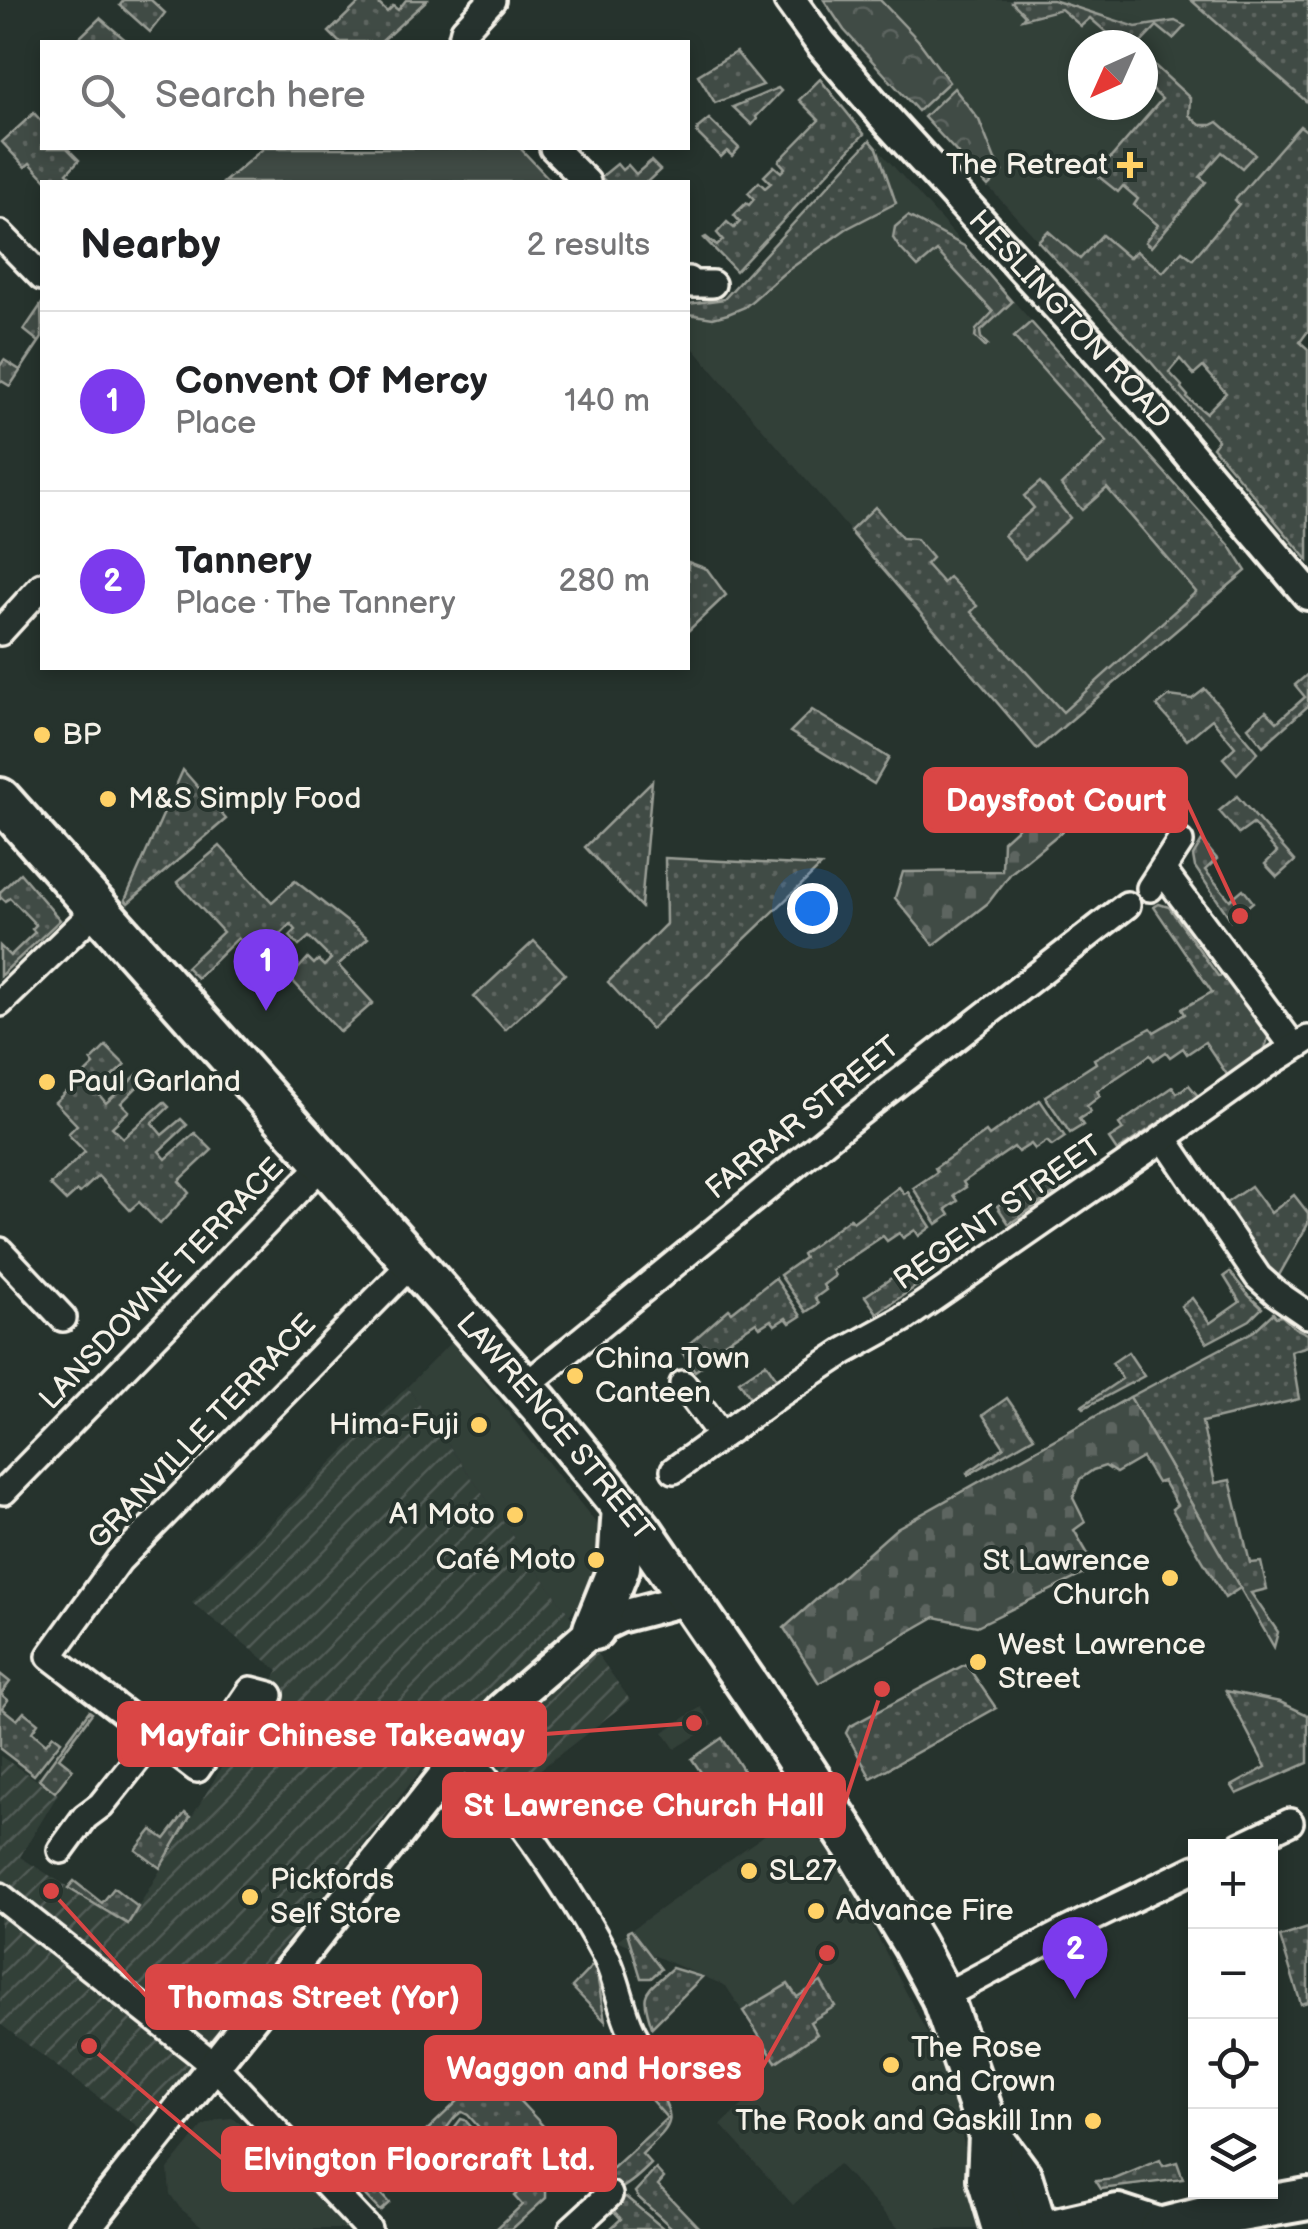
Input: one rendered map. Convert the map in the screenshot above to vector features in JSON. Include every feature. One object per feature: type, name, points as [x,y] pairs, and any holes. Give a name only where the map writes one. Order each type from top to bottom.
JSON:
[{"type":"main road","name":"LAWRENCE STREET","points":[[0,799],[524,1387],[623,1506],[752,1690],[914,1945],[942,1997],[990,2135],[1021,2178],[1037,2229]]},
{"type":"main road","points":[[594,1629],[619,1566],[623,1506]]},
{"type":"main road","name":"LAWRENCE STREET","points":[[990,2135],[988,2179],[1004,2229]]},
{"type":"main road","points":[[1056,2229],[1118,2216],[1160,2229],[1308,2199]]},
{"type":"street","points":[[462,40],[464,30],[492,0]]},
{"type":"street","name":"HESLINGTON ROAD","points":[[790,0],[888,121],[1146,403],[1308,594]]},
{"type":"street","points":[[555,150],[585,180]]},
{"type":"street","points":[[0,234],[40,275]]},
{"type":"street","points":[[0,632],[40,588]]},
{"type":"street","points":[[1180,842],[1156,879],[1301,1043]]},
{"type":"street","name":"FARRAR STREET","points":[[524,1387],[845,1124],[1126,905]]},
{"type":"street","points":[[0,1002],[97,910]]},
{"type":"street","name":"REGENT STREET","points":[[674,1470],[845,1352],[903,1318],[1301,1043]]},
{"type":"street","points":[[1164,1138],[1258,1276],[1308,1315]]},
{"type":"street","name":"LANSDOWNE TERRACE","points":[[4,1492],[324,1164]]},
{"type":"street","points":[[0,1252],[63,1318]]},
{"type":"street","name":"GRANVILLE TERRACE","points":[[155,1737],[50,1656],[120,1560],[413,1262]]},
{"type":"street","points":[[683,1384],[721,1435]]},
{"type":"street","points":[[84,2229],[464,1751],[502,1709],[594,1629],[620,1617],[688,1598]]},
{"type":"street","points":[[61,1850],[155,1737],[197,1769],[251,1690],[270,1695]]},
{"type":"street","points":[[464,1751],[586,1920],[607,1958],[632,2036],[644,2051]]},
{"type":"street","points":[[1255,1839],[1290,1822]]},
{"type":"street","points":[[942,1997],[1188,1872]]},
{"type":"street","points":[[0,1896],[213,2064],[368,2229]]},
{"type":"street","points":[[572,2229],[608,2195]]},
{"type":"shaded area","name":"The Retreat","points":[[823,0],[1308,0],[1308,143],[1149,361],[844,30]]},
{"type":"shaded area","points":[[870,140],[1230,544],[1246,571],[1037,749],[690,344],[690,304],[724,299]]},
{"type":"shaded area","points":[[452,1341],[611,1542],[608,1573],[569,1615],[407,1387]]},
{"type":"shaded area","points":[[407,1387],[630,1700],[515,1789],[463,1716],[141,2129],[0,2024],[0,1756],[58,1794],[20,1857],[128,1924],[279,1671],[192,1603]]},
{"type":"shaded area","points":[[701,1707],[713,1725],[675,1749],[663,1732]]},
{"type":"shaded area","points":[[798,1811],[844,1871],[946,2070],[984,2229],[899,2229],[838,2164],[793,2205],[721,2125],[758,2091],[745,2075],[768,2051],[726,1986],[617,1940]]},
{"type":"shaded area","points":[[232,2118],[252,2131],[346,2229],[205,2229],[180,2208],[170,2194],[168,2169],[203,2126]]},
{"type":"green space","points":[[124,0],[151,0],[165,13],[150,32],[120,5]]},
{"type":"green space","points":[[362,0],[375,0],[387,12],[393,6],[398,10],[406,0],[427,0],[383,40],[337,40],[329,32]]},
{"type":"green space","points":[[824,0],[880,0],[918,40],[949,82],[918,111],[844,30]]},
{"type":"green space","points":[[1053,0],[1136,27],[1175,21],[1185,26],[1173,39],[1157,26],[1153,30],[1104,30],[1090,18],[1081,26],[1061,9],[1022,19],[1025,15],[1012,2]]},
{"type":"green space","points":[[1191,0],[1308,0],[1308,103]]},
{"type":"green space","points":[[100,18],[126,40],[77,40]]},
{"type":"green space","points":[[736,52],[763,85],[715,103],[698,75]]},
{"type":"green space","points":[[1158,69],[1190,98],[1189,115],[1200,125],[1218,122],[1255,154],[1242,168],[1222,152],[1200,177],[1206,182],[1151,247],[1145,242],[1158,225],[1134,205],[1138,199],[1123,186],[1118,192],[1084,165],[1087,162],[1096,170],[1144,120],[1158,120],[1158,104],[1162,99],[1158,95]]},
{"type":"green space","points":[[820,79],[864,134],[736,271],[704,238],[717,246],[723,240],[717,233],[727,222],[734,228],[740,222],[734,215],[754,199],[748,193],[759,182],[765,188],[771,183],[764,176],[774,166],[781,172],[785,168],[779,161],[819,120],[799,100]]},
{"type":"green space","points":[[778,88],[781,91],[752,125],[733,107]]},
{"type":"green space","points":[[954,88],[979,120],[1003,171],[988,186],[924,117]]},
{"type":"green space","points":[[34,113],[40,120],[40,150],[69,150],[79,160],[67,173],[74,180],[46,180],[30,163],[25,167],[2,142]]},
{"type":"green space","points":[[709,119],[739,148],[732,156],[727,151],[721,157],[697,133]]},
{"type":"green space","points":[[1300,126],[1308,132],[1308,331],[1300,342],[1308,349],[1308,560],[1213,447],[1218,440],[1038,241],[1048,231],[1080,259],[1102,235],[1129,258],[1136,251],[1163,272],[1182,251],[1193,259],[1239,204],[1235,200]],"holes":[[[1180,359],[1194,375],[1203,367],[1226,393],[1206,413],[1187,398],[1169,372]]]},
{"type":"green space","points":[[870,140],[877,148],[896,203],[846,229],[784,273],[745,307],[713,318],[690,314],[690,304],[724,299]]},
{"type":"green space","points":[[262,150],[522,150],[550,180],[226,180]]},
{"type":"green space","points":[[651,161],[660,170],[649,180],[601,177],[617,164],[622,170],[628,165],[636,174]]},
{"type":"green space","points":[[908,216],[964,246],[1012,302],[980,332],[988,345],[985,347],[975,337],[976,330],[993,312],[937,251],[918,267],[899,247],[893,238],[895,227]]},
{"type":"green space","points":[[40,306],[40,341],[10,386],[0,380],[0,366],[4,360],[20,370],[39,342],[24,330]]},
{"type":"green space","points":[[1031,322],[1230,546],[1246,571],[1037,749],[850,531],[875,507],[902,538],[916,539],[932,558],[926,564],[943,583],[949,577],[977,606],[971,612],[1063,712],[1196,592],[1107,488],[1082,510],[1061,485],[1107,442],[1014,337]]},
{"type":"green space","points":[[1040,482],[1070,518],[1025,559],[1004,535],[1034,508],[1024,496]]},
{"type":"green space","points":[[690,563],[707,569],[726,595],[690,629]]},
{"type":"green space","points":[[1308,674],[1308,706],[1263,746],[1248,727],[1266,711],[1277,722],[1305,697],[1295,685]]},
{"type":"green space","points":[[1205,689],[1258,752],[1237,774],[1223,758],[1235,747],[1212,719],[1187,740],[1157,706],[1169,696],[1192,699]]},
{"type":"green space","points":[[812,710],[889,758],[874,784],[790,732]]},
{"type":"green space","points":[[183,770],[226,819],[128,903],[125,900]]},
{"type":"green space","points":[[652,781],[641,906],[641,907],[585,847]]},
{"type":"green space","points":[[1066,784],[1088,810],[1011,873],[988,903],[934,945],[895,898],[903,872],[1002,871],[1003,841]]},
{"type":"green space","points":[[1237,796],[1295,861],[1277,877],[1265,864],[1277,852],[1253,824],[1239,834],[1219,811]]},
{"type":"green space","points":[[1202,841],[1217,859],[1205,870],[1230,900],[1243,889],[1253,902],[1231,920],[1195,867],[1193,856]]},
{"type":"green space","points":[[220,846],[272,902],[295,881],[368,938],[338,965],[373,1003],[340,1032],[290,978],[308,958],[324,966],[331,959],[309,937],[299,946],[290,936],[296,930],[291,924],[257,958],[238,938],[197,978],[186,967],[223,932],[177,882]]},
{"type":"green space","points":[[665,858],[821,866],[651,1029],[608,982],[666,924]]},
{"type":"green space","points":[[20,873],[60,920],[0,976],[0,946],[10,956],[35,932],[32,929],[36,925],[10,898],[0,899],[0,892]]},
{"type":"green space","points":[[1154,907],[1169,907],[1218,976],[1228,975],[1268,1028],[1266,1045],[1228,1076],[1205,1042],[1187,1054],[1183,1048],[1170,1057],[1166,1052],[1154,1060],[1150,1055],[1097,1091],[1100,1096],[1087,1106],[1090,1112],[1079,1119],[1083,1125],[1070,1133],[1045,1096],[1096,1063],[1094,1059],[1151,1028],[1154,1032],[1185,1014],[1182,1009],[1212,992]]},
{"type":"green space","points":[[534,941],[565,974],[505,1030],[474,997]]},
{"type":"green space","points":[[106,1046],[125,1065],[96,1091],[106,1103],[139,1073],[145,1079],[121,1103],[129,1111],[112,1127],[123,1138],[164,1102],[169,1107],[152,1123],[162,1135],[181,1119],[187,1125],[159,1151],[166,1159],[195,1133],[212,1150],[179,1181],[189,1193],[160,1224],[139,1202],[130,1210],[98,1176],[66,1201],[50,1185],[85,1152],[68,1134],[77,1125],[55,1102],[94,1065],[91,1061]]},
{"type":"green space","points":[[1189,1085],[1198,1096],[1117,1151],[1109,1139],[1123,1130],[1119,1124],[1173,1087],[1177,1093]]},
{"type":"green space","points":[[1040,1100],[1065,1137],[1052,1146],[1047,1141],[1035,1149],[1031,1144],[1018,1152],[1014,1147],[963,1182],[966,1187],[954,1195],[958,1201],[946,1209],[950,1215],[937,1224],[913,1188],[986,1132],[989,1136]]},
{"type":"green space","points":[[1053,1177],[1062,1188],[1009,1224],[997,1206],[1037,1179],[1041,1185]]},
{"type":"green space","points":[[1251,1186],[1271,1213],[1294,1195],[1308,1213],[1308,1224],[1278,1277],[1265,1266],[1226,1203]]},
{"type":"green space","points":[[899,1187],[904,1194],[908,1192],[931,1227],[919,1236],[915,1230],[903,1238],[899,1233],[887,1241],[883,1236],[832,1270],[835,1276],[815,1298],[818,1304],[806,1312],[780,1275],[850,1218],[853,1222]]},
{"type":"green space","points":[[922,1266],[930,1277],[877,1313],[865,1296],[906,1268],[910,1274]]},
{"type":"green space","points":[[1230,1272],[1262,1308],[1250,1320],[1207,1343],[1181,1306],[1192,1298],[1210,1323],[1240,1302],[1224,1276]]},
{"type":"green space","points":[[775,1278],[801,1316],[790,1323],[786,1318],[775,1325],[771,1320],[760,1327],[756,1322],[705,1356],[708,1362],[695,1371],[681,1351],[729,1309],[732,1312]]},
{"type":"green space","points":[[1273,1313],[1308,1334],[1308,1346],[1291,1351],[1299,1399],[1202,1422],[1215,1483],[1230,1480],[1250,1563],[1261,1562],[1267,1589],[1251,1593],[1278,1632],[1274,1647],[1130,1397],[1254,1331]]},
{"type":"green space","points":[[1128,1352],[1144,1376],[1084,1408],[1122,1379],[1112,1363]]},
{"type":"green space","points":[[766,1363],[778,1381],[751,1399],[739,1381]]},
{"type":"green space","points":[[1130,1397],[1240,1588],[1225,1598],[1172,1509],[1177,1505],[1163,1481],[1157,1483],[1142,1458],[1116,1473],[1105,1466],[1080,1479],[1073,1498],[1085,1522],[1074,1530],[1096,1568],[977,1626],[935,1617],[819,1683],[784,1628],[897,1528]]},
{"type":"green space","points":[[1007,1398],[1034,1437],[968,1475],[1004,1447],[983,1415]]},
{"type":"green space","points":[[966,1664],[996,1708],[871,1778],[846,1733],[849,1727]]},
{"type":"green space","points":[[0,1674],[10,1682],[1,1694],[8,1700],[2,1708],[17,1720],[24,1712],[38,1723],[32,1732],[46,1744],[53,1735],[61,1741],[34,1775],[0,1749]]},
{"type":"green space","points":[[1226,1691],[1280,1702],[1308,1715],[1308,1763],[1237,1794],[1232,1786],[1266,1767]]},
{"type":"green space","points":[[89,1711],[92,1713],[59,1758],[73,1769],[55,1792],[39,1779]]},
{"type":"green space","points":[[722,1738],[745,1773],[715,1793],[692,1759]]},
{"type":"green space","points":[[185,1813],[190,1817],[160,1868],[136,1850],[152,1830],[165,1839]]},
{"type":"green space","points":[[74,1881],[102,1903],[114,1888],[138,1907],[128,1924],[68,1888]]},
{"type":"green space","points":[[1308,1928],[1308,2002],[1301,2004],[1280,1937]]},
{"type":"green space","points":[[631,1930],[661,1969],[651,1978],[641,1978],[627,1932]]},
{"type":"green space","points":[[595,1963],[605,2021],[572,1987]]},
{"type":"green space","points":[[672,1968],[702,1977],[652,2027],[645,1998]]},
{"type":"green space","points":[[821,1982],[835,2006],[810,2022],[817,2034],[776,2062],[743,2011],[788,1984],[797,1997]]},
{"type":"green space","points":[[523,2039],[529,2045],[497,2077],[597,2183],[667,2118],[647,2095],[656,2087],[670,2117],[665,2130],[642,2154],[651,2164],[630,2183],[613,2191],[595,2190],[573,2178],[556,2186],[501,2152],[462,2112],[414,2165],[407,2158],[376,2189],[389,2203],[380,2211],[362,2192]]},
{"type":"green space","points":[[461,2119],[498,2157],[546,2191],[546,2198],[512,2229],[496,2229],[522,2205],[514,2196],[518,2192],[498,2172],[493,2175],[456,2136],[432,2158],[428,2155]]},
{"type":"green space","points":[[1160,2160],[1163,2166],[1177,2162],[1183,2179],[1101,2189],[1096,2181],[1115,2179]]},
{"type":"green space","points":[[656,2169],[664,2178],[658,2185],[700,2229],[673,2229],[638,2197],[635,2192]]},
{"type":"green space","points":[[626,2197],[664,2229],[610,2229],[621,2219],[611,2208]]},
{"type":"place","name":"The Retreat","points":[[1130,165]]},
{"type":"place","name":"BP","points":[[42,735]]},
{"type":"place","name":"M&S Simply Food","points":[[108,799]]},
{"type":"place","name":"Daysfoot Court","points":[[1240,916]]},
{"type":"place","name":"Convent Of Mercy","points":[[266,1011]]},
{"type":"place","name":"Paul Garland","points":[[47,1082]]},
{"type":"place","name":"China Town Canteen","points":[[575,1376]]},
{"type":"place","name":"Hima-Fuji","points":[[479,1425]]},
{"type":"place","name":"A1 Moto","points":[[515,1515]]},
{"type":"place","name":"Café Moto","points":[[596,1560]]},
{"type":"place","name":"St Lawrence Church","points":[[1170,1578]]},
{"type":"place","name":"West Lawrence Street","points":[[978,1662]]},
{"type":"place","name":"St Lawrence Church Hall","points":[[882,1689]]},
{"type":"place","name":"Mayfair Chinese Takeaway","points":[[694,1723]]},
{"type":"place","name":"SL27","points":[[749,1871]]},
{"type":"place","name":"Thomas Street (Yor)","points":[[51,1891]]},
{"type":"place","name":"Pickfords Self Store","points":[[250,1897]]},
{"type":"place","name":"Advance Fire","points":[[816,1911]]},
{"type":"place","name":"Waggon and Horses","points":[[827,1953]]},
{"type":"place","name":"Tannery","points":[[1075,1999]]},
{"type":"place","name":"Elvington Floorcraft Ltd.","points":[[89,2046]]},
{"type":"place","name":"The Rose and Crown","points":[[891,2065]]},
{"type":"place","name":"The Rook and Gaskill Inn","points":[[1093,2121]]}]
